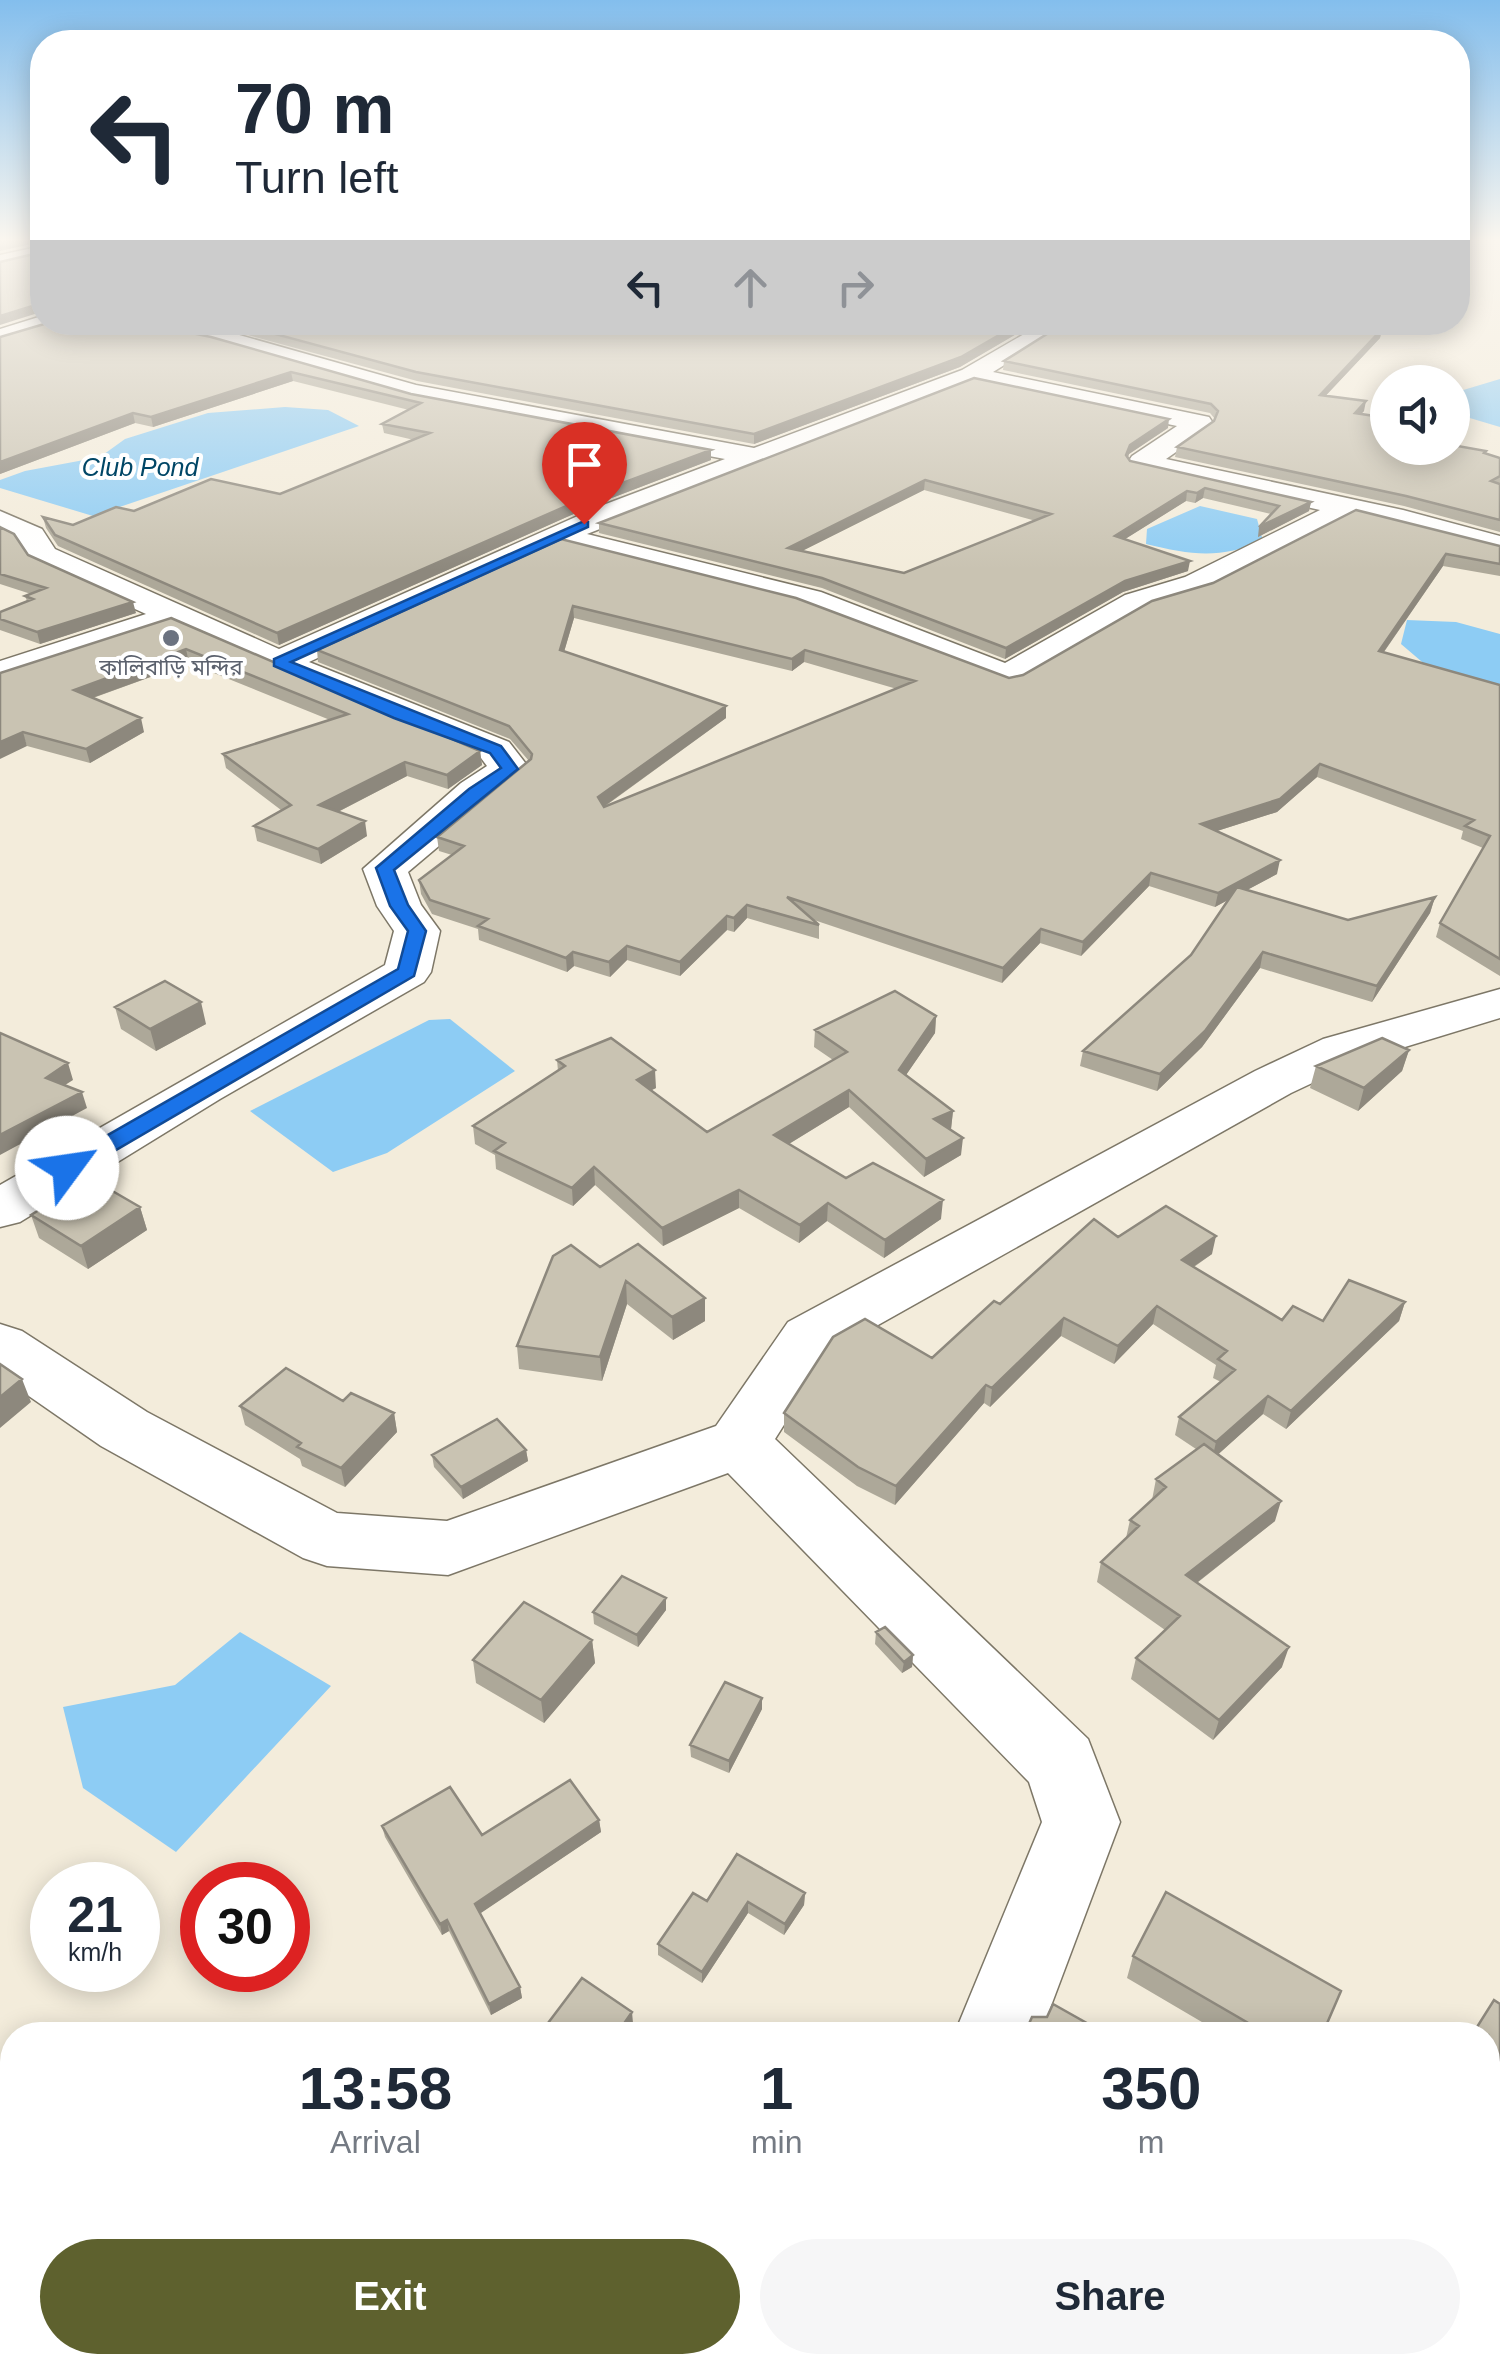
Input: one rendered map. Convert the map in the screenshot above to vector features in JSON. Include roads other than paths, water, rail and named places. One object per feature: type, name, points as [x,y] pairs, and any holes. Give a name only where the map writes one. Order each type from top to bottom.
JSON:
[{"type":"street","points":[[259,348],[412,392],[753,456]]},
{"type":"street","points":[[279,662],[558,536],[753,456],[971,375],[1018,348]]},
{"type":"street","points":[[971,375],[1200,423],[1142,462],[1349,507],[1500,546]]},
{"type":"street","points":[[558,536],[809,599],[1007,676],[1137,602],[1197,584],[1349,507]]},
{"type":"street","points":[[0,520],[31,536],[44,556],[399,714],[495,750],[510,769],[474,792],[384,868],[399,906],[417,931],[408,972],[202,1088],[0,1209]]},
{"type":"street","points":[[0,673],[178,615]]},
{"type":"street","points":[[0,1346],[124,1429],[326,1538],[448,1548],[739,1443],[809,1337],[1273,1082],[1341,1050],[1500,1003]]},
{"type":"street","points":[[739,1443],[1061,1763],[1081,1822],[1002,2022]]},
{"type":"water","points":[[1500,379],[1500,427],[1470,418],[1470,388]]},
{"type":"water","name":"Club Pond","points":[[285,407],[328,410],[359,426],[93,516],[0,488],[0,480],[25,471],[100,457],[125,439],[208,413]]},
{"type":"water","points":[[1200,506],[1257,519],[1263,541],[1219,553],[1177,551],[1146,544],[1147,529]]},
{"type":"water","points":[[1407,620],[1456,622],[1500,634],[1500,694],[1428,667],[1401,644]]},
{"type":"water","points":[[450,1019],[515,1071],[387,1153],[333,1172],[250,1111],[429,1020]]},
{"type":"water","points":[[240,1632],[331,1686],[176,1852],[83,1788],[63,1707],[175,1685]]},
{"type":"place","name":"কালিবাড়ি মন্দির","points":[[171,638]]}]
